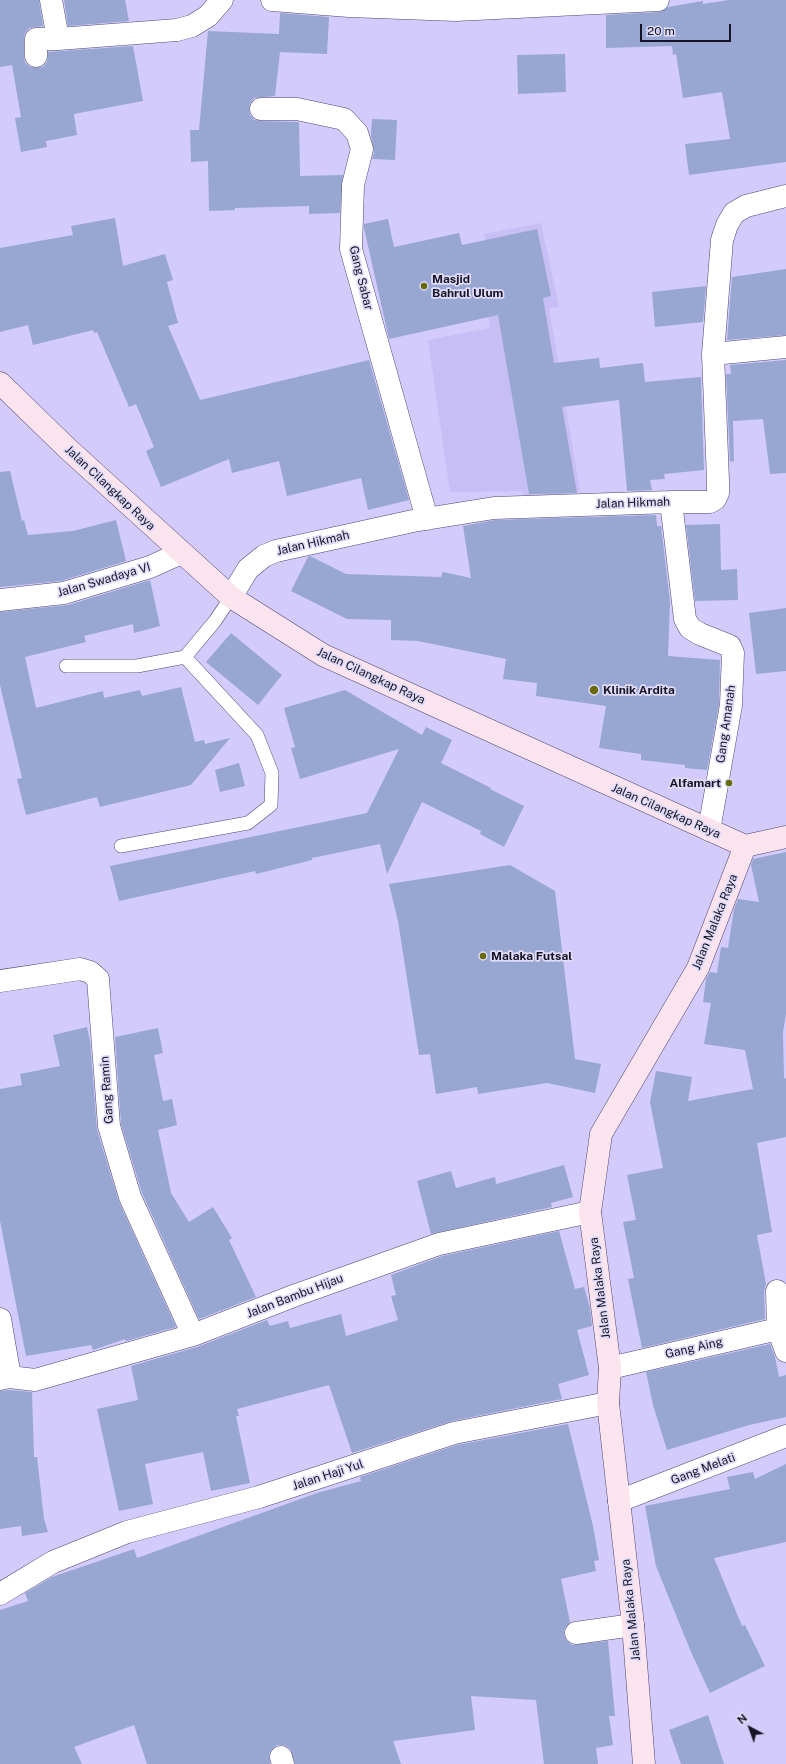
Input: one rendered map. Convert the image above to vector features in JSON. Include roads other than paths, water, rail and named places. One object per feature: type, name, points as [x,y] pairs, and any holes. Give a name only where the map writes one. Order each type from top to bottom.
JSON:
[{"type":"street","points":[[51,0],[58,39]]},
{"type":"street","points":[[36,56],[36,39],[58,39],[177,30],[192,26],[208,16],[222,0]]},
{"type":"street","points":[[272,0],[349,6],[456,10],[658,0]]},
{"type":"street","name":"Gang Sabar","points":[[262,109],[297,109],[344,120],[357,133],[362,149],[353,185],[351,250],[427,519]]},
{"type":"street","name":"Jalan Hikmah","points":[[231,597],[248,569],[264,556],[276,550],[427,519],[494,508],[710,502],[715,499],[718,493],[713,354],[722,240],[727,225],[734,213],[746,206],[786,196]]},
{"type":"street","points":[[713,354],[786,347]]},
{"type":"street","name":"Jalan Cilangkap Raya","points":[[0,383],[67,448],[231,597],[323,655],[745,846]]},
{"type":"street","name":"Gang Amanah","points":[[671,502],[686,619],[690,628],[700,634],[730,646],[733,653],[731,705],[710,830]]},
{"type":"street","name":"Jalan Swadaya VI","points":[[0,600],[64,594],[150,567],[181,553]]},
{"type":"street","points":[[745,846],[786,837]]},
{"type":"street","name":"Jalan Malaka Raya","points":[[644,1764],[632,1624],[608,1403],[610,1368],[590,1212],[601,1134],[698,968],[745,846]]},
{"type":"street","name":"Gang Ramin","points":[[0,980],[80,969],[90,972],[98,979],[109,1126],[130,1197],[193,1335]]},
{"type":"street","name":"Jalan Bambu Hijau","points":[[5,1378],[34,1380],[193,1335],[296,1295],[439,1244],[590,1212]]},
{"type":"street","points":[[777,1291],[778,1329],[786,1351]]},
{"type":"street","points":[[0,1319],[5,1378]]},
{"type":"street","name":"Gang Aing","points":[[610,1368],[778,1329]]},
{"type":"street","name":"Jalan Haji Yul","points":[[0,1594],[53,1562],[127,1532],[259,1497],[454,1434],[608,1403]]},
{"type":"street","name":"Gang Melati","points":[[619,1501],[786,1436]]},
{"type":"street","points":[[576,1634],[632,1624]]},
{"type":"lane","points":[[66,666],[137,666],[185,657],[215,621],[231,597]]},
{"type":"lane","points":[[122,846],[248,823],[271,805],[272,773],[257,735],[185,657]]},
{"type":"place","name":"Masjid Bahrul Ulum","points":[[424,286]]},
{"type":"place","name":"Klinik Ardita","points":[[594,690]]},
{"type":"place","name":"Alfamart","points":[[729,783]]},
{"type":"place","name":"Malaka Futsal","points":[[483,956]]}]
